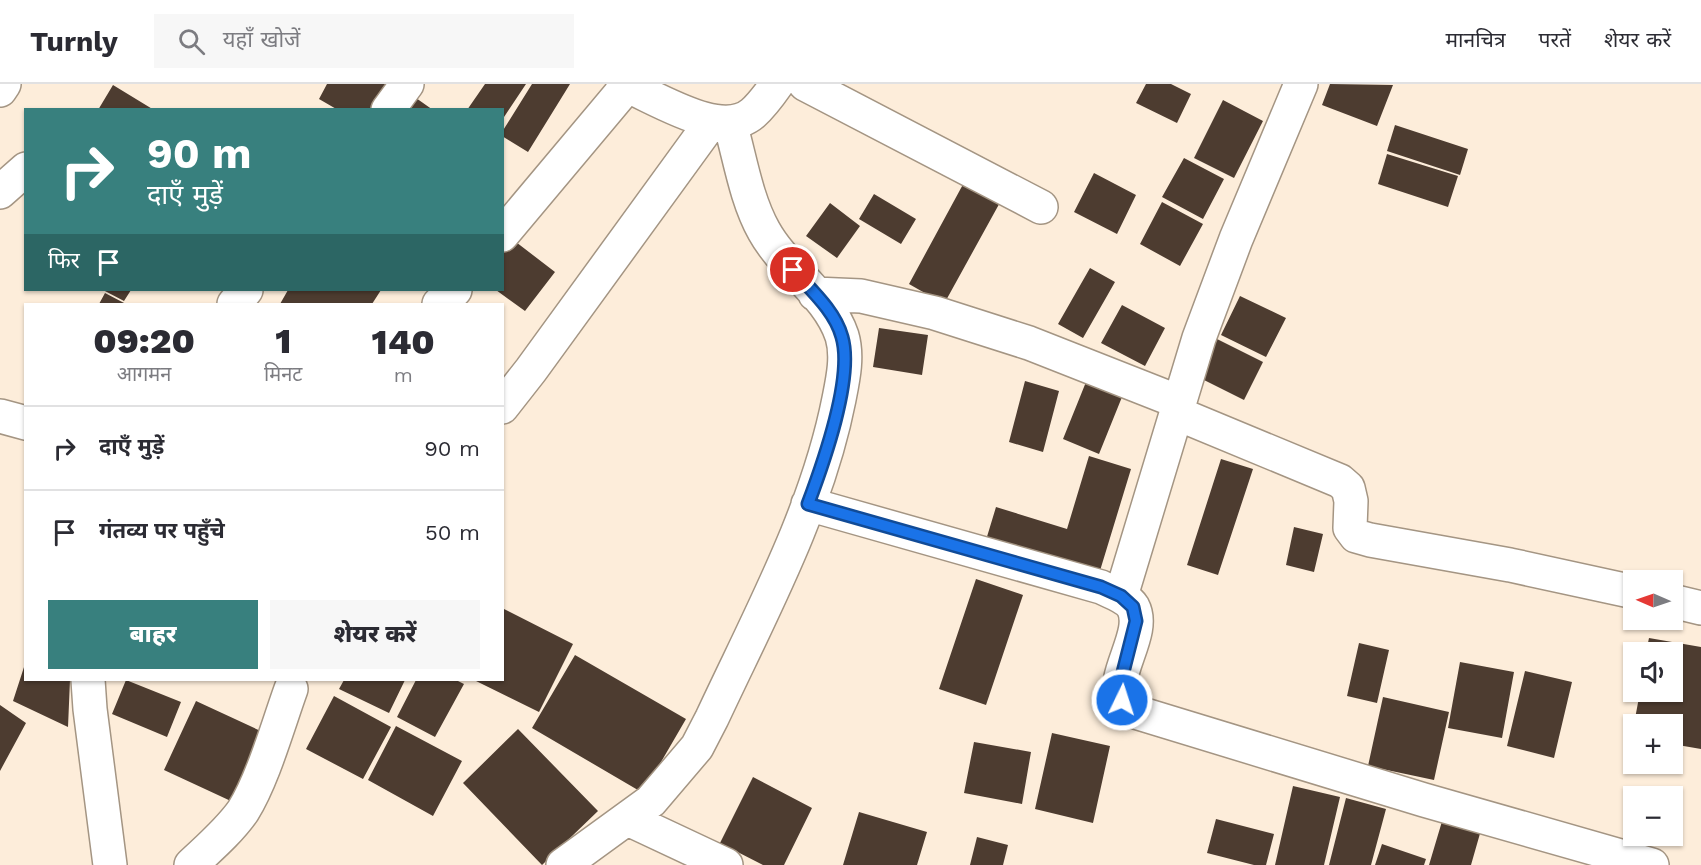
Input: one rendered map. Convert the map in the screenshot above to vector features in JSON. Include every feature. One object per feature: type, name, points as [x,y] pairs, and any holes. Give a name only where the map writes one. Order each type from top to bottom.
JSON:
[{"type":"street","points":[[0,90],[4,84]]},
{"type":"street","points":[[389,108],[407,84]]},
{"type":"street","points":[[504,233],[625,85],[685,112],[721,122],[752,114],[777,84]]},
{"type":"street","points":[[805,84],[1041,207]]},
{"type":"street","points":[[1121,596],[1198,338],[1236,239],[1301,84]]},
{"type":"street","points":[[562,865],[651,801],[697,747],[795,537],[834,426],[845,369],[842,338],[830,312],[777,250],[764,231],[721,122]]},
{"type":"street","points":[[504,404],[721,122]]},
{"type":"street","points":[[0,192],[24,171]]},
{"type":"street","points":[[235,303],[245,291]]},
{"type":"street","points":[[440,303],[454,291]]},
{"type":"street","points":[[815,294],[861,296],[935,313],[1029,343],[1177,408],[1340,481],[1348,488],[1351,501],[1350,528],[1356,536],[1510,565],[1623,590]]},
{"type":"street","points":[[0,416],[24,422]]},
{"type":"street","points":[[808,504],[1101,587],[1121,596],[1133,607],[1136,621],[1120,684],[1122,700],[1131,711],[1424,800],[1652,865]]},
{"type":"street","points":[[1683,604],[1701,608]]},
{"type":"street","points":[[88,681],[110,865]]},
{"type":"street","points":[[191,865],[242,811],[257,783],[291,689]]},
{"type":"street","points":[[628,819],[726,865]]},
{"type":"building","points":[[327,84],[388,84],[375,108],[335,108],[319,99]]},
{"type":"building","points":[[485,84],[526,84],[504,117],[504,108],[468,108]]},
{"type":"building","points":[[532,84],[570,84],[528,152],[504,137],[504,129]]},
{"type":"building","points":[[1146,84],[1171,84],[1191,94],[1177,123],[1136,103]]},
{"type":"building","points":[[1330,84],[1393,85],[1377,126],[1322,105]]},
{"type":"building","points":[[113,85],[151,108],[99,108]]},
{"type":"building","points":[[416,98],[430,108],[410,108]]},
{"type":"building","points":[[1223,100],[1263,121],[1234,178],[1194,158]]},
{"type":"building","points":[[1395,125],[1468,149],[1460,175],[1387,151]]},
{"type":"building","points":[[1387,154],[1458,176],[1448,207],[1378,184]]},
{"type":"building","points":[[1184,158],[1224,179],[1203,219],[1162,197]]},
{"type":"building","points":[[1094,173],[1136,195],[1117,234],[1074,212]]},
{"type":"building","points":[[967,177],[1003,197],[944,304],[909,284]]},
{"type":"building","points":[[874,194],[916,219],[901,244],[859,219]]},
{"type":"building","points":[[1162,202],[1203,224],[1180,266],[1140,244]]},
{"type":"building","points":[[830,203],[860,226],[837,258],[806,236]]},
{"type":"building","points":[[512,239],[555,272],[525,311],[497,291],[504,291],[504,249]]},
{"type":"building","points":[[1090,268],[1115,282],[1083,338],[1058,324]]},
{"type":"building","points":[[105,291],[130,291],[124,301]]},
{"type":"building","points":[[287,291],[380,291],[373,303],[281,303]]},
{"type":"building","points":[[105,293],[124,303],[100,303]]},
{"type":"building","points":[[1240,296],[1286,318],[1266,357],[1221,335]]},
{"type":"building","points":[[1122,305],[1165,328],[1145,366],[1101,343]]},
{"type":"building","points":[[879,328],[928,335],[922,375],[873,367]]},
{"type":"building","points":[[1217,339],[1263,362],[1244,400],[1198,377]]},
{"type":"building","points":[[1025,381],[1059,391],[1043,452],[1009,442]]},
{"type":"building","points":[[1086,382],[1122,397],[1099,454],[1063,439]]},
{"type":"building","points":[[1089,456],[1131,469],[1099,574],[986,540],[996,507],[1067,529]]},
{"type":"building","points":[[1221,459],[1253,469],[1218,575],[1187,565]]},
{"type":"building","points":[[1294,527],[1323,534],[1314,572],[1286,565]]},
{"type":"building","points":[[976,579],[1023,595],[986,705],[939,689]]},
{"type":"building","points":[[504,609],[573,644],[539,712],[476,681],[504,681]]},
{"type":"building","points":[[1649,638],[1672,642],[1648,642]]},
{"type":"building","points":[[1359,643],[1389,650],[1377,703],[1347,696]]},
{"type":"building","points":[[1683,644],[1701,647],[1701,749],[1683,746],[1683,714],[1636,714],[1638,702],[1683,702]]},
{"type":"building","points":[[575,655],[686,719],[643,793],[532,728]]},
{"type":"building","points":[[1460,662],[1514,672],[1502,738],[1448,728]]},
{"type":"building","points":[[24,667],[24,681],[70,681],[68,727],[13,701]]},
{"type":"building","points":[[1525,671],[1572,682],[1554,758],[1507,746]]},
{"type":"building","points":[[126,681],[181,702],[167,737],[112,714]]},
{"type":"building","points":[[343,681],[405,681],[389,713],[339,689]]},
{"type":"building","points":[[415,681],[458,681],[464,684],[435,737],[397,717]]},
{"type":"building","points":[[334,696],[391,727],[363,779],[306,749]]},
{"type":"building","points":[[1383,697],[1449,712],[1434,780],[1368,766]]},
{"type":"building","points":[[196,701],[265,733],[233,802],[164,770]]},
{"type":"building","points":[[0,705],[26,723],[0,771]]},
{"type":"building","points":[[396,726],[462,761],[433,816],[368,780]]},
{"type":"building","points":[[518,729],[598,811],[542,865],[463,783]]},
{"type":"building","points":[[1052,733],[1110,746],[1093,823],[1035,809]]},
{"type":"building","points":[[974,742],[1031,752],[1022,804],[964,793]]},
{"type":"building","points":[[753,777],[812,808],[784,865],[763,865],[720,843]]},
{"type":"building","points":[[1293,786],[1340,797],[1324,865],[1275,865]]},
{"type":"building","points":[[1346,798],[1386,809],[1371,865],[1329,865]]},
{"type":"building","points":[[859,812],[927,832],[917,865],[843,865]]},
{"type":"building","points":[[1443,818],[1481,830],[1471,865],[1429,865]]},
{"type":"building","points":[[1216,819],[1274,834],[1266,865],[1254,865],[1207,853]]},
{"type":"building","points":[[977,837],[1008,845],[1003,865],[970,865]]},
{"type":"building","points":[[1382,844],[1426,859],[1424,865],[1375,865]]},
{"type":"route","points":[[793,270],[830,312],[842,338],[845,369],[834,426],[808,504],[1101,587],[1121,596],[1133,607],[1136,621],[1120,684],[1122,700]]}]
